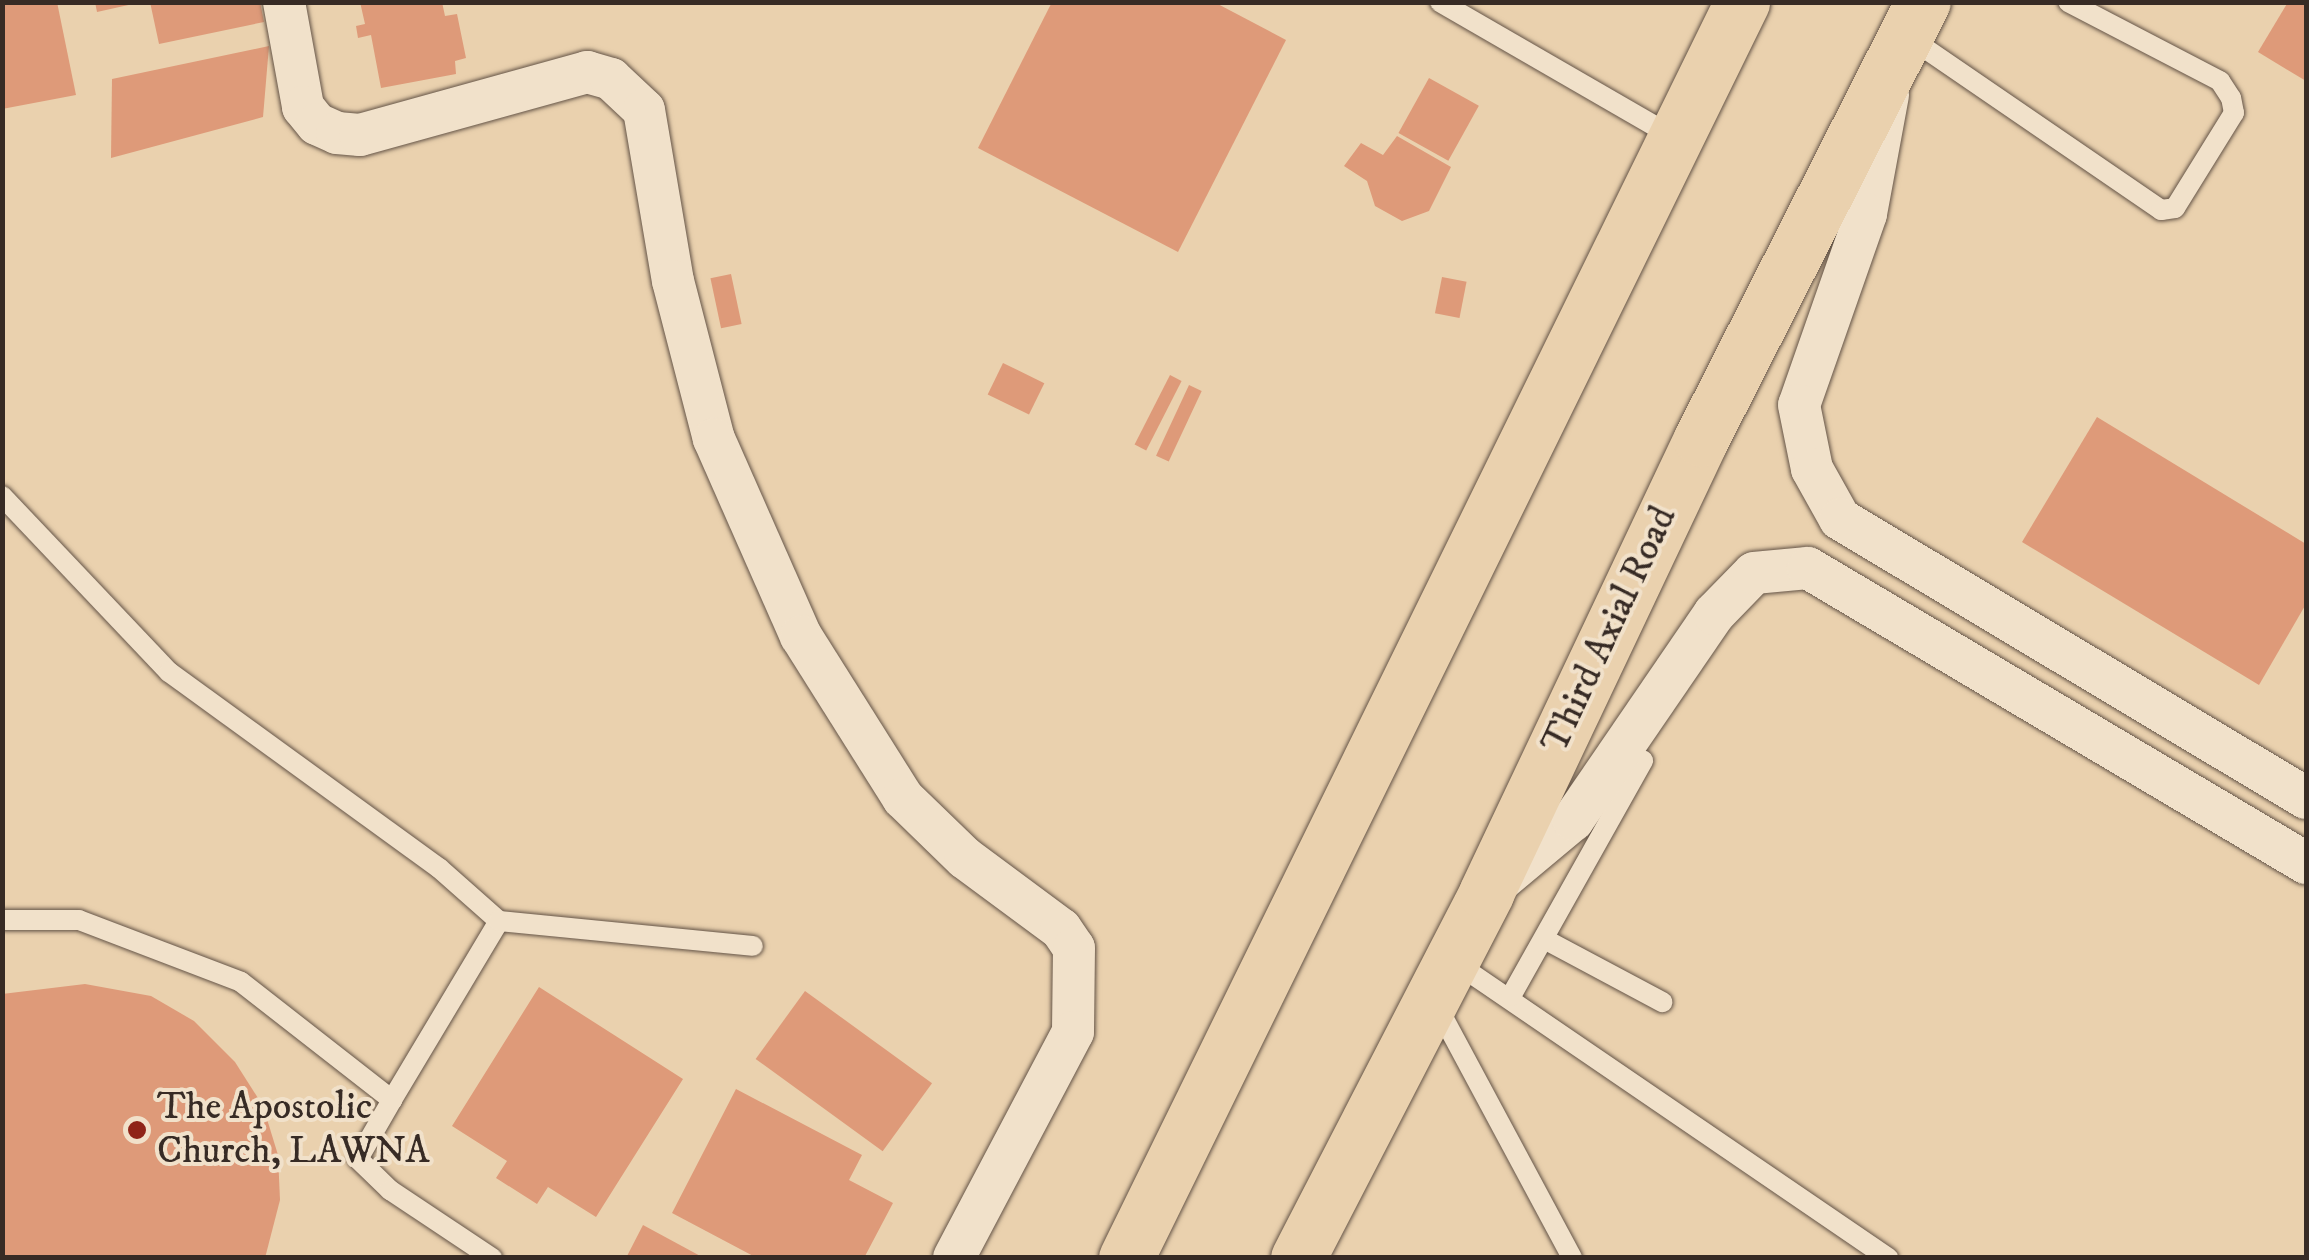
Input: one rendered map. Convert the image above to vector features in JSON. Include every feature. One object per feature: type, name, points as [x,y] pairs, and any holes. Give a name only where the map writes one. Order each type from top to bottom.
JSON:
[{"type":"highway","points":[[1126,1258],[1742,2]]},
{"type":"highway","name":"Third Axial Road","points":[[1298,1258],[1486,893],[1701,439],[1907,32]]},
{"type":"street","points":[[284,2],[303,106],[316,124],[337,132],[360,135],[587,72],[611,79],[644,110],[673,281],[708,421],[738,506],[801,636],[903,798],[965,858],[1061,929],[1074,948],[1072,1032],[954,1258]]},
{"type":"street","points":[[1486,893],[1572,820],[1678,658],[1754,573],[1808,568],[2293,856],[2303,789],[1840,520],[1812,469],[1800,405],[1866,214],[1907,32]]},
{"type":"lane","points":[[1440,2],[1676,138]]},
{"type":"lane","points":[[1907,32],[2161,210],[2174,208],[2234,114],[2230,98],[2220,81],[2068,2]]},
{"type":"lane","points":[[2,496],[169,672],[439,868],[499,921],[753,946]]},
{"type":"lane","points":[[1511,996],[1546,940],[1642,762]]},
{"type":"lane","points":[[2,920],[80,920],[241,982],[392,1100]]},
{"type":"lane","points":[[492,1258],[390,1190],[358,1158],[499,921]]},
{"type":"lane","points":[[1546,940],[1662,1002]]},
{"type":"lane","points":[[1442,978],[1511,996],[1888,1258]]},
{"type":"lane","points":[[1442,978],[1572,1258]]},
{"type":"building","points":[[2,2],[57,2],[76,95],[2,109]]},
{"type":"building","points":[[95,2],[133,2],[133,4],[97,12]]},
{"type":"building","points":[[150,2],[260,2],[264,22],[159,44]]},
{"type":"building","points":[[360,2],[442,2],[445,16],[457,14],[466,58],[455,61],[456,74],[381,88],[371,35],[358,38],[356,26],[365,24]]},
{"type":"building","points":[[1052,2],[1214,2],[1286,40],[1178,252],[978,148]]},
{"type":"building","points":[[2288,2],[2306,2],[2306,81],[2258,52]]},
{"type":"building","points":[[269,46],[263,117],[111,158],[112,79]]},
{"type":"building","points":[[1429,78],[1479,106],[1448,161],[1398,133]]},
{"type":"building","points":[[1397,136],[1451,167],[1429,211],[1402,221],[1375,206],[1367,181],[1344,166],[1361,143],[1383,155]]},
{"type":"building","points":[[731,274],[742,324],[721,328],[710,278]]},
{"type":"building","points":[[1442,277],[1467,282],[1459,318],[1435,313]]},
{"type":"building","points":[[1003,363],[1044,383],[1029,415],[988,394]]},
{"type":"building","points":[[1170,375],[1182,381],[1146,450],[1135,444]]},
{"type":"building","points":[[1189,385],[1202,391],[1169,462],[1156,456]]},
{"type":"building","points":[[2097,417],[2306,544],[2306,604],[2259,685],[2022,542]]},
{"type":"building","name":"The Apostolic Church, LAWNA","points":[[85,984],[151,996],[194,1021],[235,1062],[263,1106],[278,1155],[280,1200],[265,1258],[2,1258],[2,994]]},
{"type":"building","points":[[539,987],[683,1079],[596,1217],[548,1187],[537,1204],[496,1178],[507,1161],[452,1126]]},
{"type":"building","points":[[805,991],[932,1083],[883,1151],[756,1059]]},
{"type":"building","points":[[736,1089],[862,1155],[849,1180],[893,1203],[864,1258],[757,1258],[672,1213]]},
{"type":"building","points":[[643,1225],[704,1258],[626,1258]]},
{"type":"place","name":"The Apostolic Church, LAWNA","points":[[137,1130]]}]
